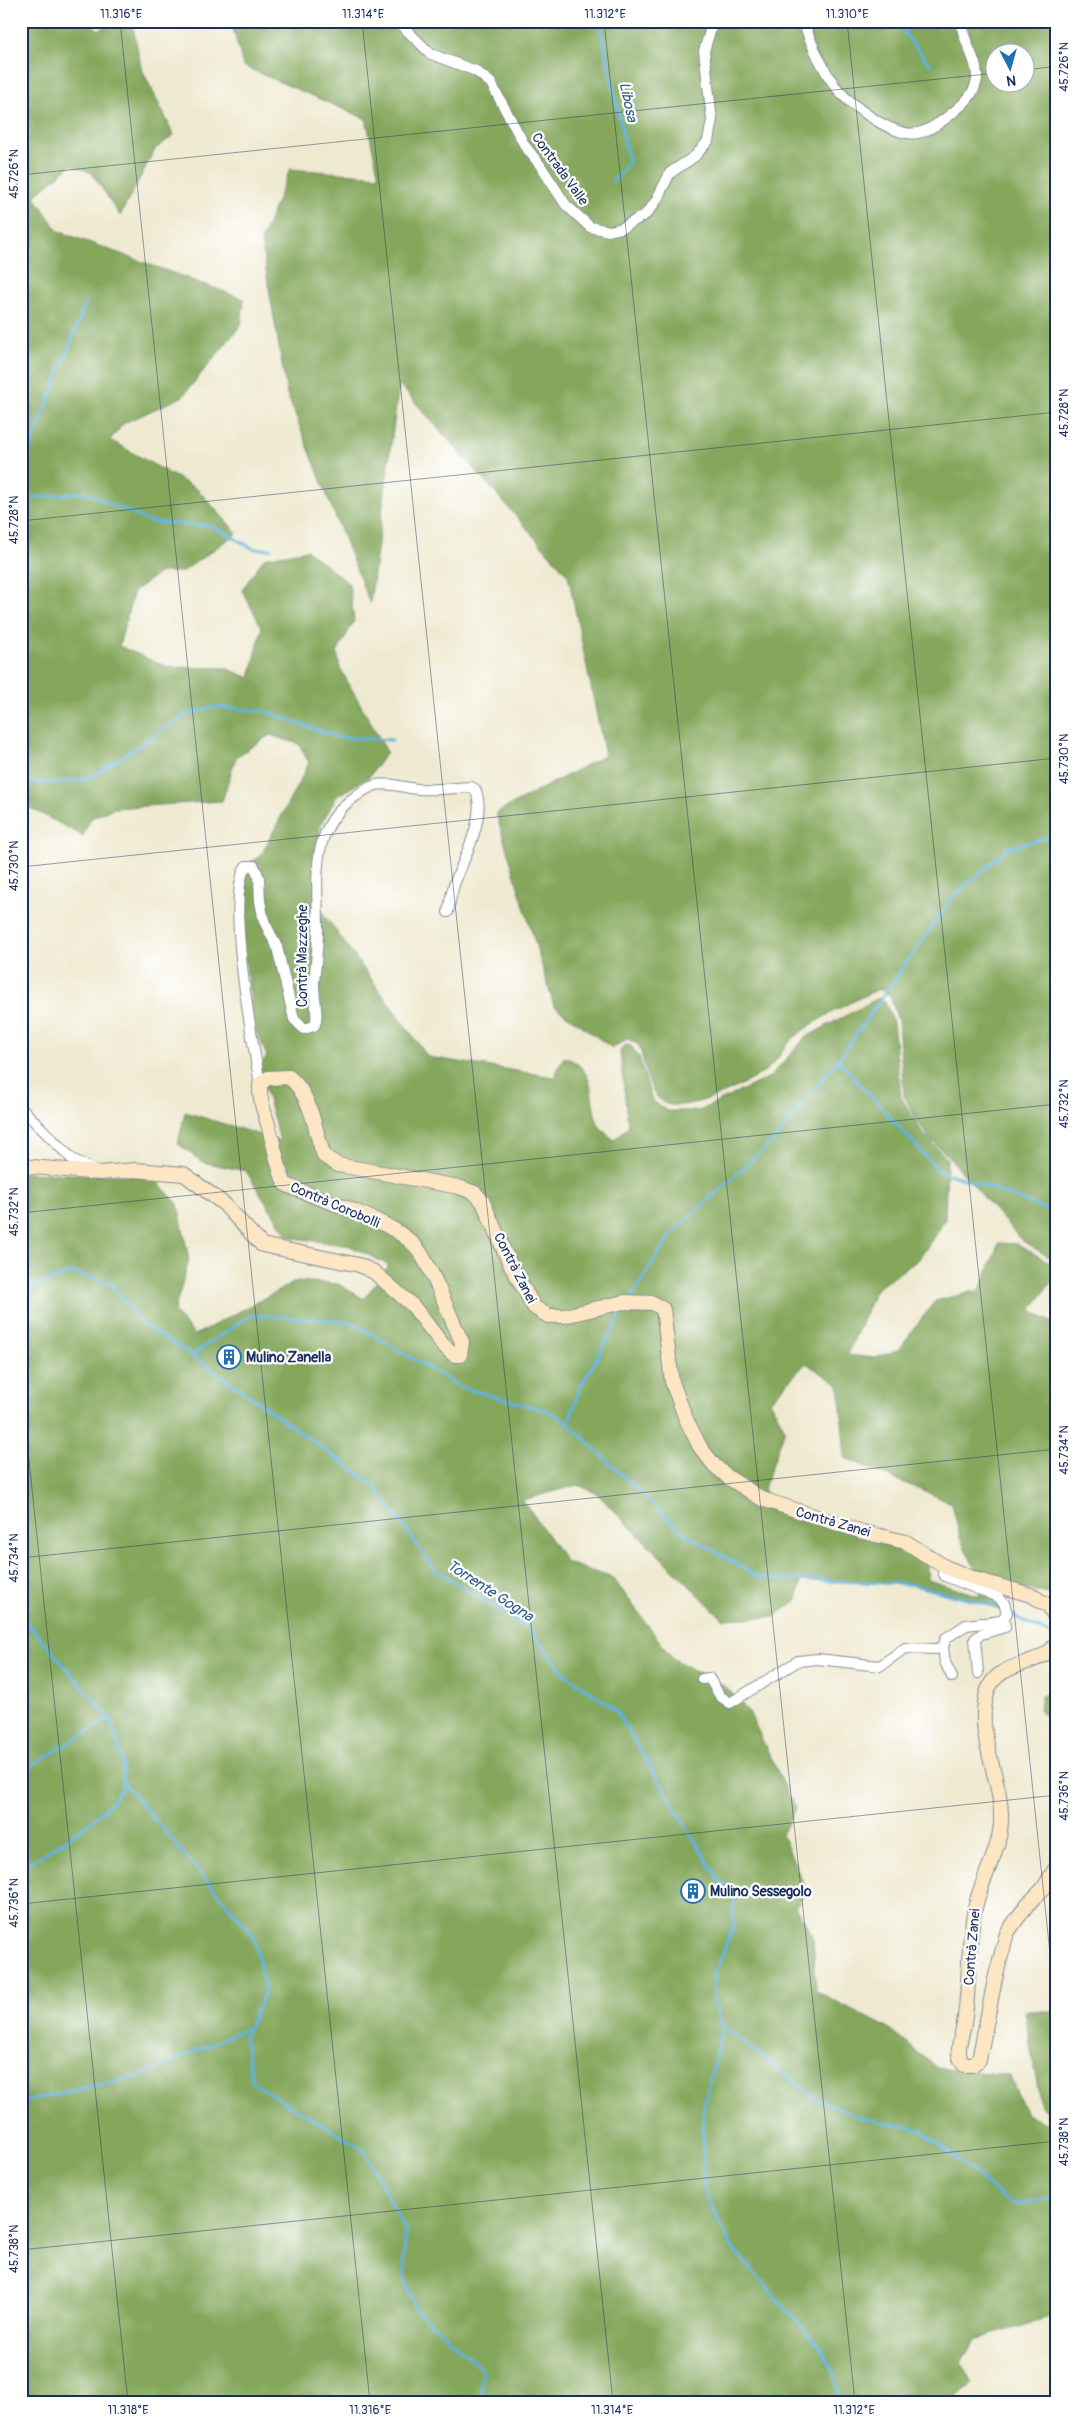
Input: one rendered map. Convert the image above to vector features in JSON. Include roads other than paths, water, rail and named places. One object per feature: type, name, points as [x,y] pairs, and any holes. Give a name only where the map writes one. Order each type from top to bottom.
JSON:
[{"type":"street","name":"Contrada Valle","points":[[397,21],[432,54],[476,71],[491,83],[525,146],[540,164],[566,205],[590,227],[609,231],[622,228],[646,214],[656,201],[670,173],[695,156],[708,141],[712,120],[704,52],[713,21]]},
{"type":"street","points":[[803,21],[813,48],[841,93],[878,121],[894,129],[911,134],[926,130],[947,117],[973,91],[976,71],[964,40],[961,21]]},
{"type":"street","name":"Contrà Mazzeghe","points":[[260,1084],[239,941],[240,893],[242,874],[246,866],[254,866],[258,872],[261,911],[277,947],[294,1019],[304,1029],[314,1026],[317,1019],[313,990],[318,928],[315,883],[320,853],[324,836],[331,822],[350,800],[368,788],[382,784],[416,788],[471,787],[475,789],[479,798],[479,813],[470,844],[453,888],[448,912]]},
{"type":"street","name":"Contrà Zanei","points":[[260,1084],[268,1078],[289,1077],[299,1085],[311,1112],[324,1156],[338,1165],[459,1187],[475,1193],[483,1202],[509,1262],[534,1307],[548,1316],[564,1316],[629,1302],[653,1303],[663,1309],[672,1382],[686,1419],[700,1447],[714,1465],[762,1499],[863,1532],[906,1542],[945,1567],[978,1580],[1036,1598],[1049,1606],[1057,1620]]},
{"type":"street","name":"Contrà Corobolli","points":[[21,1166],[100,1173],[135,1170],[184,1174],[224,1204],[262,1245],[359,1265],[374,1272],[413,1306],[442,1345],[454,1355],[460,1355],[462,1342],[430,1272],[419,1251],[404,1236],[345,1207],[285,1184],[277,1165],[271,1135],[259,1100],[260,1084]]},
{"type":"street","name":"Contrà Corobolli","points":[[21,1108],[72,1160],[100,1173]]},
{"type":"street","name":"Contrà Zanei","points":[[945,1567],[945,1576],[976,1587],[1001,1599],[1007,1613],[1004,1618]]},
{"type":"street","points":[[952,1677],[943,1647],[946,1638],[966,1625],[992,1623],[1004,1618],[1005,1628],[980,1634],[975,1639],[978,1673]]},
{"type":"street","name":"Contrà Zanei","points":[[1057,1642],[1050,1652],[1000,1673],[988,1689],[984,1708],[984,1728],[1001,1821],[992,1863],[975,1907],[966,2010],[959,2052],[964,2065],[972,2065],[979,2060],[995,1979],[1008,1933],[1027,1904],[1043,1889],[1057,1866]]},
{"type":"street","points":[[702,1679],[709,1678],[720,1696],[730,1703],[798,1661],[818,1659],[880,1666],[895,1657],[903,1649],[943,1647]]},
{"type":"waterway","name":"Libosa","points":[[599,21],[629,163],[612,182]]},
{"type":"waterway","points":[[903,21],[905,34],[930,65]]},
{"type":"waterway","points":[[21,473],[86,302]]},
{"type":"waterway","points":[[21,499],[85,492],[150,522],[212,526],[254,549],[271,549]]},
{"type":"waterway","points":[[21,781],[49,784],[89,778],[187,714],[215,707],[265,711],[337,737],[392,740]]},
{"type":"waterway","points":[[630,1299],[670,1235],[775,1139],[838,1060],[953,897],[1008,848],[1057,835]]},
{"type":"waterway","points":[[838,1060],[939,1171],[977,1183],[1057,1214]]},
{"type":"waterway","name":"Torrente Gogna","points":[[21,1291],[72,1272],[112,1284],[142,1324],[188,1352],[374,1485],[434,1569],[529,1629],[565,1674],[615,1709],[717,1877],[735,1899],[733,1911],[734,1925],[715,1973],[714,1983],[714,2004],[723,2027]]},
{"type":"waterway","points":[[568,1423],[580,1388],[626,1306]]},
{"type":"waterway","points":[[192,1355],[246,1318],[256,1315],[351,1322],[460,1387],[551,1412],[568,1423],[681,1531],[760,1578],[910,1584],[1002,1608]]},
{"type":"waterway","points":[[21,1612],[24,1619],[110,1718],[122,1761],[124,1784],[254,1936],[265,1992],[244,2037],[253,2083],[363,2149],[405,2229],[404,2276],[414,2308],[483,2369],[481,2402]]},
{"type":"waterway","points":[[1010,1614],[1049,1634]]},
{"type":"waterway","points":[[21,1770],[110,1718]]},
{"type":"waterway","points":[[21,1868],[63,1842],[92,1820],[116,1797],[124,1784]]},
{"type":"waterway","points":[[723,2027],[703,2110],[704,2191],[733,2249],[821,2348],[836,2378],[841,2402]]},
{"type":"waterway","points":[[723,2027],[813,2096],[858,2117],[922,2130],[1012,2205],[1057,2198]]},
{"type":"waterway","points":[[21,2102],[136,2077],[248,2028]]},
{"type":"place","name":"Mulino Zanella","points":[[229,1357]]},
{"type":"place","name":"Mulino Sessegolo","points":[[693,1891]]}]
